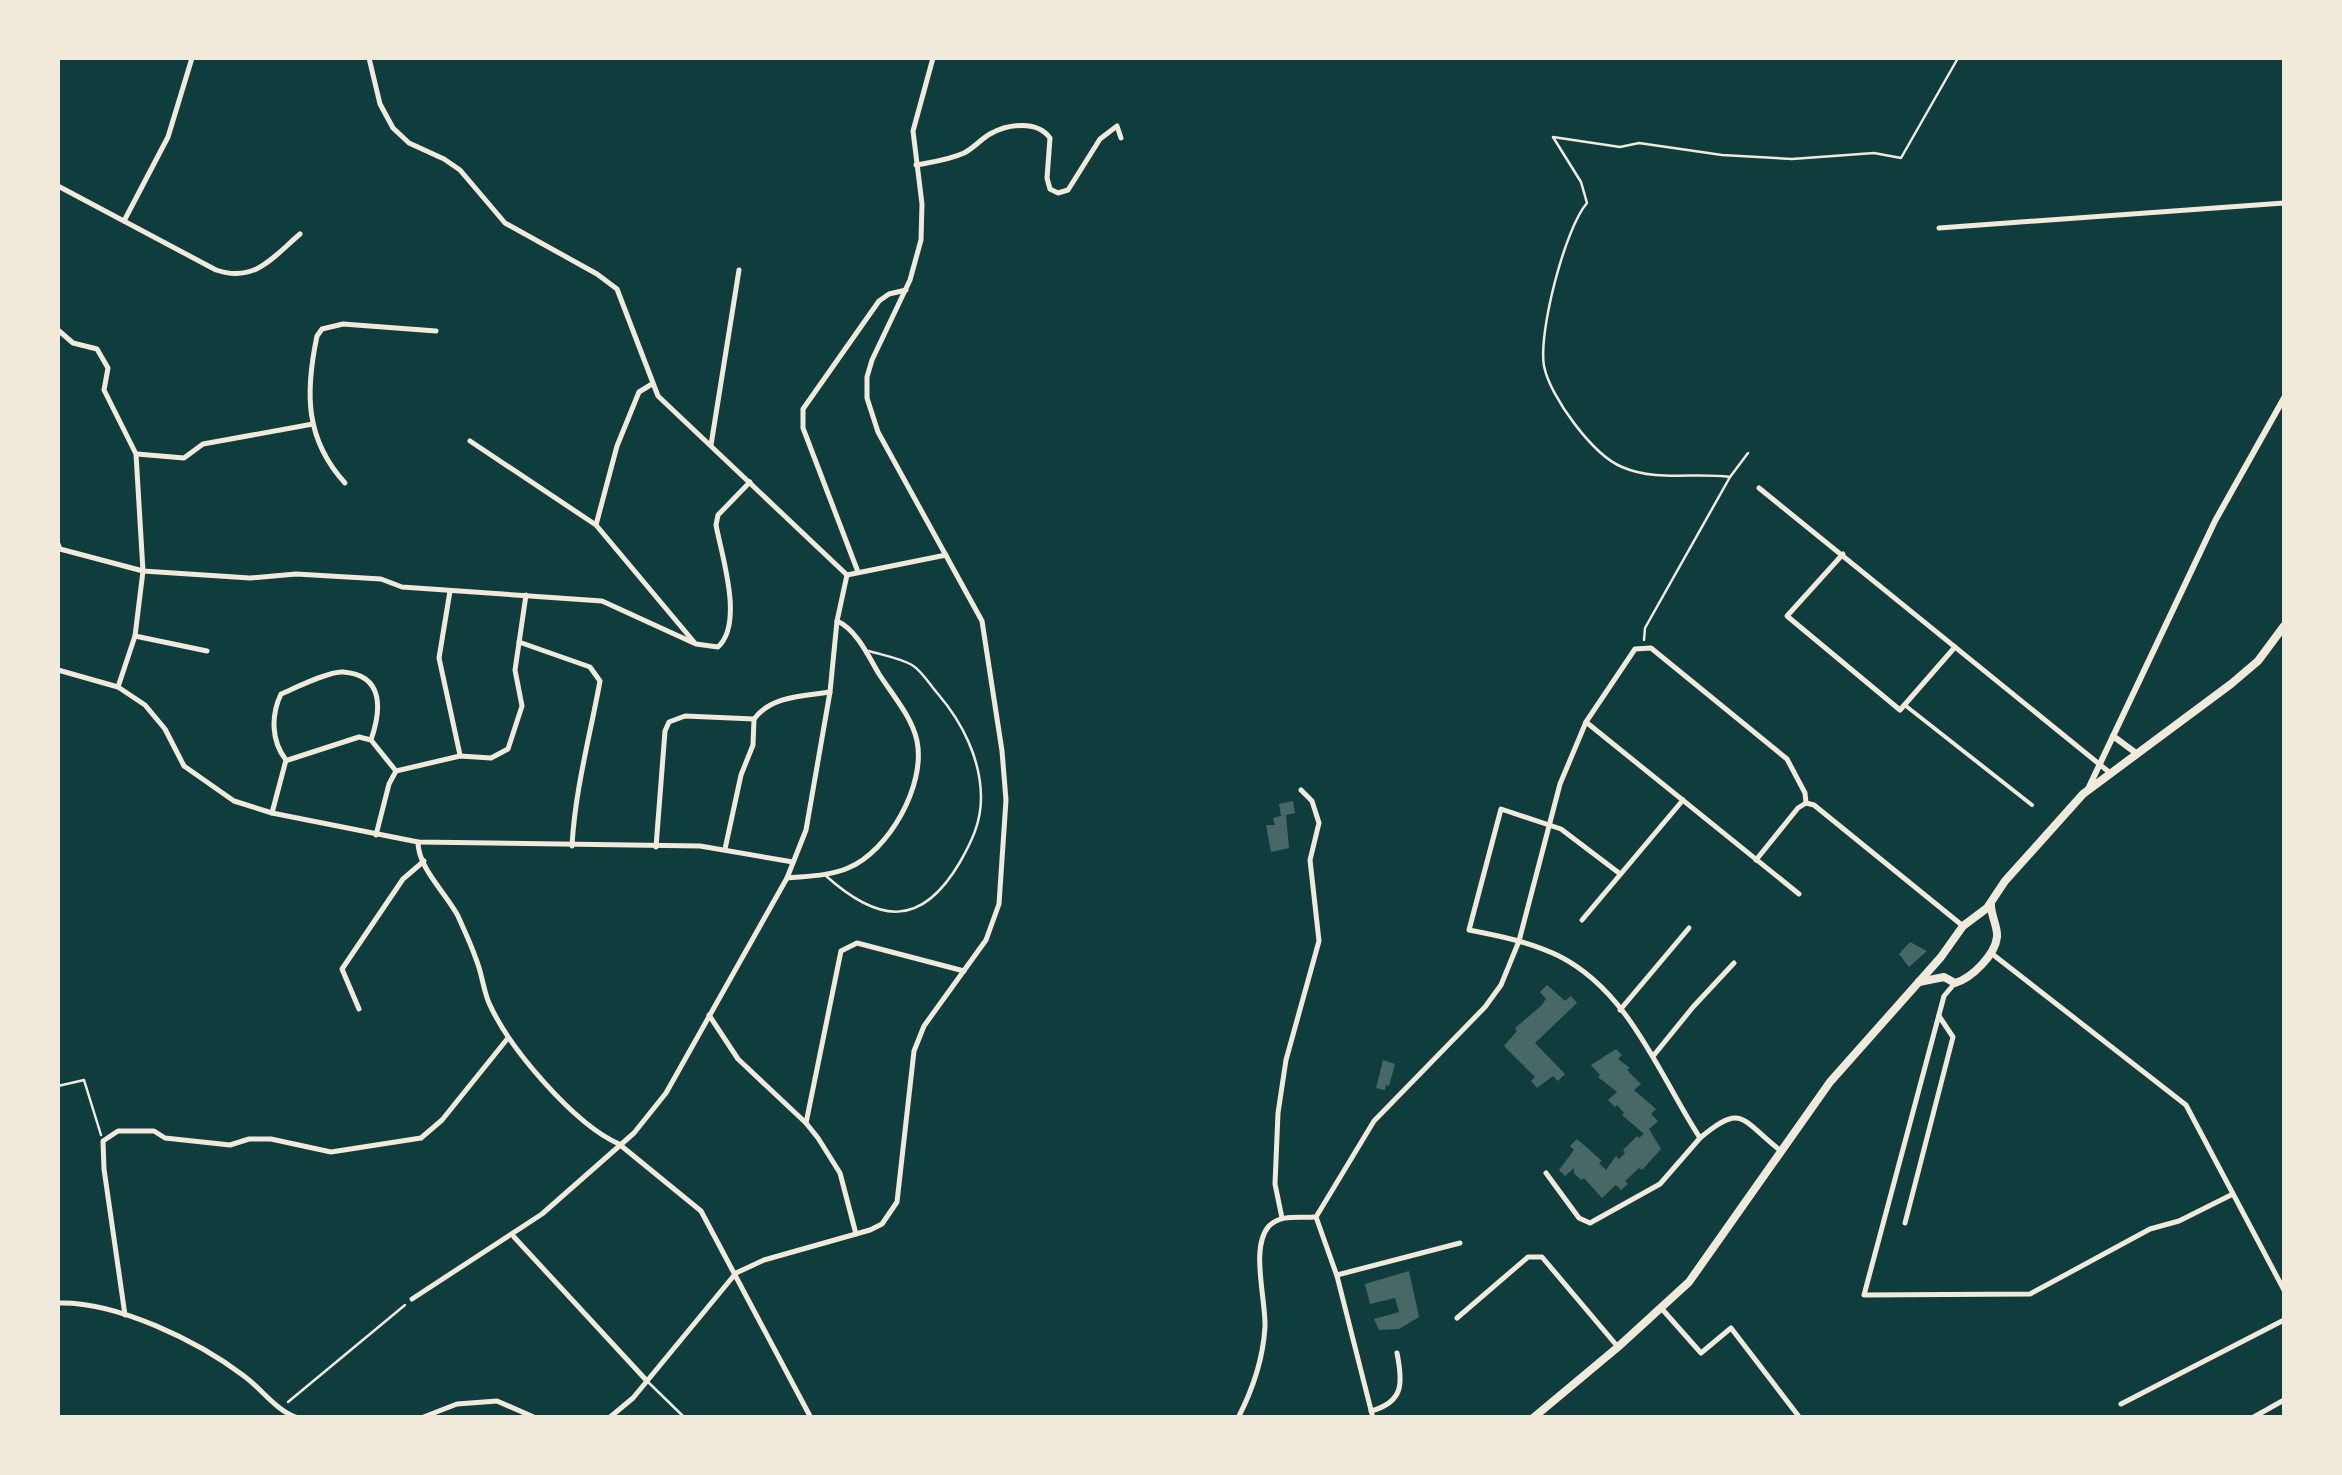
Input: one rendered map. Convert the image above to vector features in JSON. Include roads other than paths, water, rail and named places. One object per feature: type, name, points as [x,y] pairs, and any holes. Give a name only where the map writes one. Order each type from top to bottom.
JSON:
[{"type":"main road","points":[[1534,1418],[1662,1310],[1702,1266],[1830,1082],[1941,957],[1963,926],[1991,902],[2004,882],[2088,789],[2231,684],[2258,661],[2284,626]]},
{"type":"main road","points":[[1916,984],[1931,977],[1971,975],[1991,952],[1997,938],[1991,902]]},
{"type":"main road","points":[[1976,917],[1985,916],[1994,922]]},
{"type":"main road","points":[[1941,957],[1940,968],[1948,979]]},
{"type":"street","points":[[124,221],[168,137],[192,58]]},
{"type":"street","points":[[369,58],[386,118],[401,136],[460,170],[505,223],[617,289],[658,396],[847,575]]},
{"type":"street","points":[[610,1418],[647,1382],[736,1273],[764,1260],[882,1224],[897,1202],[914,1051],[924,1026],[986,940],[1000,904],[1006,800],[987,640],[982,621],[878,432],[867,398],[872,360],[906,290],[921,240],[922,204],[913,131],[933,58]]},
{"type":"street","points":[[916,165],[970,151],[986,136],[1000,130],[1033,126],[1045,130],[1050,138],[1048,178],[1050,189],[1058,193],[1068,190],[1106,132],[1117,126],[1121,138]]},
{"type":"street","points":[[58,186],[235,277],[257,270],[300,234]]},
{"type":"street","points":[[1939,228],[2284,203]]},
{"type":"street","points":[[711,445],[739,270]]},
{"type":"street","points":[[858,572],[803,428],[803,409],[878,301],[906,290]]},
{"type":"street","points":[[344,483],[326,462],[313,424],[311,375],[317,336],[322,329],[343,324],[436,331]]},
{"type":"street","points":[[58,330],[73,342],[97,349],[108,368],[104,390],[136,454],[143,572],[136,636],[118,687]]},
{"type":"street","points":[[596,526],[617,446],[639,392],[652,384]]},
{"type":"street","points":[[2088,789],[2214,521],[2284,398]]},
{"type":"street","points":[[136,454],[184,458],[203,444],[313,424]]},
{"type":"street","points":[[470,440],[596,526],[696,644]]},
{"type":"street","points":[[58,544],[60,549],[143,572],[381,579],[398,586],[602,602],[696,644],[718,647],[727,639],[732,614],[716,525],[718,515],[750,482]]},
{"type":"street","points":[[1759,488],[2109,772]]},
{"type":"street","points":[[1843,554],[1788,616],[1900,710],[1955,647]]},
{"type":"street","points":[[847,575],[946,555]]},
{"type":"street","points":[[412,1299],[542,1214],[634,1133],[666,1093],[788,878],[812,804],[847,575]]},
{"type":"street","points":[[450,591],[439,658],[460,756]]},
{"type":"street","points":[[376,835],[389,784],[396,772],[460,756],[491,758],[508,749],[522,706],[516,670],[526,595]]},
{"type":"street","points":[[788,878],[847,869],[872,854],[912,790],[918,758],[912,726],[846,625],[837,621]]},
{"type":"street","points":[[136,636],[207,651]]},
{"type":"street","points":[[519,642],[590,667],[600,680],[575,803],[572,846]]},
{"type":"street","points":[[1397,1354],[1401,1373],[1395,1400],[1372,1414],[1336,1276],[1316,1217],[1374,1121],[1502,985],[1519,941],[1560,784],[1586,722],[1635,649],[1651,648],[1787,759],[1805,793],[1806,803]]},
{"type":"street","points":[[58,670],[118,687],[144,705],[166,729],[184,766],[234,801],[272,814],[418,842],[725,849],[793,862]]},
{"type":"street","points":[[272,814],[286,760],[275,736],[275,708],[281,694],[341,671],[366,680],[375,690],[380,714],[371,740]]},
{"type":"street","points":[[725,849],[741,775],[754,745],[754,719],[761,709],[782,699],[830,692]]},
{"type":"street","points":[[1905,705],[2032,806]]},
{"type":"street","points":[[656,847],[669,722],[676,717],[754,719]]},
{"type":"street","points":[[1586,722],[1799,894]]},
{"type":"street","points":[[2113,736],[2136,753]]},
{"type":"street","points":[[286,760],[359,738],[371,740],[396,772]]},
{"type":"street","points":[[1282,1218],[1275,1184],[1278,1112],[1286,1060],[1319,941],[1310,860],[1319,823],[1312,801],[1301,790]]},
{"type":"street","points":[[1582,920],[1683,800]]},
{"type":"street","points":[[1756,860],[1806,803]]},
{"type":"street","points":[[1806,803],[1963,926]]},
{"type":"street","points":[[1619,874],[1549,822],[1501,810],[1469,930],[1519,941],[1560,957],[1592,978],[1654,1056],[1700,1138]]},
{"type":"street","points":[[418,842],[424,862],[456,913],[476,959],[488,1001],[508,1038],[550,1088],[604,1138],[619,1144],[701,1211],[811,1418]]},
{"type":"street","points":[[359,1009],[342,969],[403,879],[424,862]]},
{"type":"street","points":[[1620,1010],[1689,928]]},
{"type":"street","points":[[806,1123],[841,951],[857,942],[964,971]]},
{"type":"street","points":[[1991,952],[2186,1105],[2284,1290]]},
{"type":"street","points":[[1654,1056],[1693,1006],[1734,963]]},
{"type":"street","points":[[1948,979],[1864,1295],[2030,1294],[2150,1229],[2179,1221],[2233,1194]]},
{"type":"street","points":[[710,1015],[738,1059],[806,1123],[840,1173],[856,1234]]},
{"type":"street","points":[[1905,1223],[1952,1037],[1938,1016]]},
{"type":"street","points":[[125,1315],[104,1141],[118,1131],[154,1132],[165,1138],[230,1145],[249,1139],[271,1140],[330,1152],[421,1138],[442,1120],[508,1038]]},
{"type":"street","points":[[1546,1173],[1580,1218],[1590,1223],[1660,1184],[1700,1138],[1722,1120],[1734,1116],[1744,1121],[1781,1150]]},
{"type":"street","points":[[1238,1418],[1256,1379],[1263,1340],[1260,1242],[1267,1229],[1282,1218],[1316,1217]]},
{"type":"street","points":[[513,1236],[647,1382]]},
{"type":"street","points":[[1336,1276],[1460,1243]]},
{"type":"street","points":[[1458,1318],[1528,1257],[1542,1257],[1618,1347]]},
{"type":"street","points":[[58,1303],[125,1315],[197,1345],[257,1385],[282,1415],[298,1418]]},
{"type":"street","points":[[1662,1310],[1701,1352],[1731,1328],[1800,1418]]},
{"type":"street","points":[[2121,1404],[2284,1320]]},
{"type":"street","points":[[2252,1418],[2284,1400]]},
{"type":"street","points":[[421,1418],[456,1404],[496,1401],[536,1418]]},
{"type":"lane","points":[[824,874],[858,902],[880,912],[915,909],[932,900],[950,878],[980,820],[976,763],[950,708],[914,666],[863,649]]},
{"type":"lane","points":[[647,1382],[686,1418]]}]
